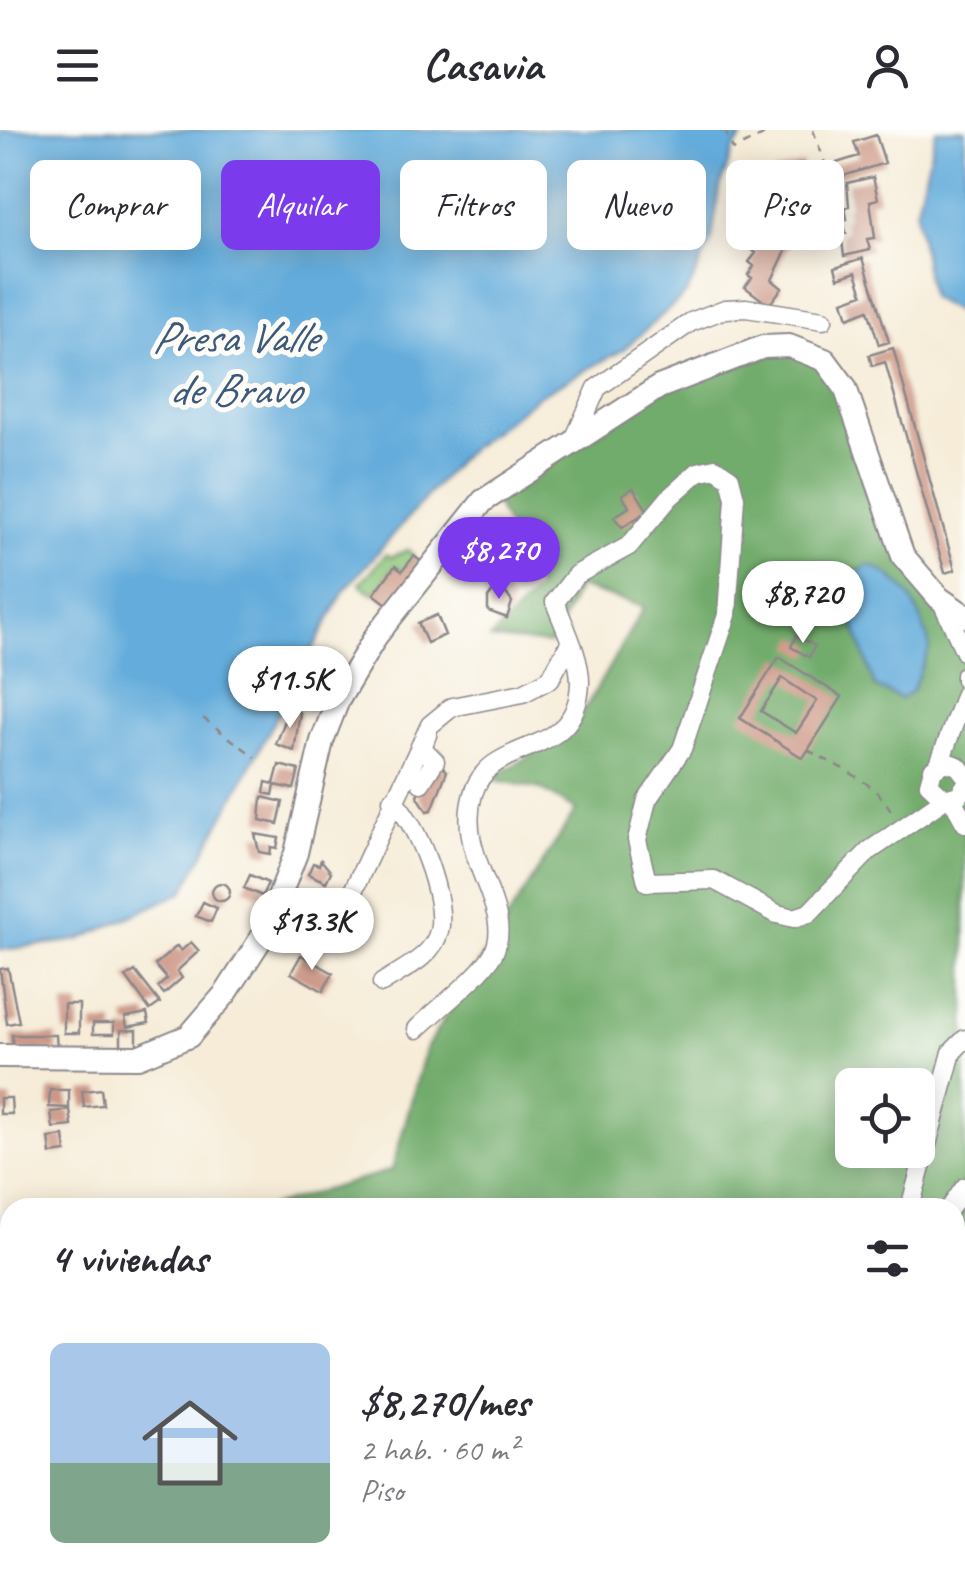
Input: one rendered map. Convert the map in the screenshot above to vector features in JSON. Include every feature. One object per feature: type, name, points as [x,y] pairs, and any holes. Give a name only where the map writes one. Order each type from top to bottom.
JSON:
[{"type":"main road","points":[[0,1056],[138,1057],[190,1036],[226,993],[266,931],[296,853],[304,803],[322,741],[338,700],[376,636],[484,501],[659,387],[763,347],[789,346],[825,360],[846,386],[903,556],[939,598],[965,616]]},
{"type":"street","points":[[574,440],[597,388],[691,322],[726,308],[823,320]]},
{"type":"street","points":[[417,1029],[492,955],[501,925],[466,823],[474,788],[496,762],[560,734],[575,714],[580,679],[555,602],[576,575],[629,546],[670,497],[698,472],[715,468],[730,478],[735,498],[727,616],[682,749],[647,800],[637,840],[647,882],[714,880],[777,914],[794,918],[809,913],[869,851],[954,795]]},
{"type":"street","points":[[939,598],[965,652]]},
{"type":"street","points":[[333,934],[430,725],[452,707],[523,693],[550,679],[570,643]]},
{"type":"street","points":[[965,694],[929,784],[954,795],[965,823]]},
{"type":"street","points":[[421,783],[436,761],[422,748],[430,725]]},
{"type":"street","points":[[939,764],[963,763]]},
{"type":"street","points":[[382,983],[426,955],[439,932],[441,905],[408,813],[392,800]]},
{"type":"street","points":[[913,1198],[952,1052],[965,1039]]},
{"type":"path","points":[[726,130],[733,150],[773,130]]},
{"type":"path","points":[[813,130],[824,160]]},
{"type":"path","points":[[204,718],[255,757]]},
{"type":"path","points":[[808,750],[881,794],[899,830]]},
{"type":"green space","points":[[784,350],[820,366],[838,386],[899,560],[965,624],[965,1198],[299,1198],[392,1170],[426,1048],[576,810],[541,789],[490,779],[572,731],[644,607],[578,587],[552,644],[490,639],[538,589],[495,502],[663,390]]},
{"type":"green space","points":[[408,550],[414,556],[402,571],[395,566],[374,594],[360,584],[386,554],[391,557]]},
{"type":"water","name":"Presa Valle de Bravo","points":[[0,130],[747,130],[726,160],[712,239],[687,293],[623,350],[538,396],[463,455],[344,591],[183,892],[79,940],[0,950]]},
{"type":"water","points":[[936,130],[965,130],[965,317],[930,297],[916,212]]},
{"type":"water","points":[[869,565],[893,579],[910,597],[930,647],[912,691],[901,699],[875,687],[852,618],[856,573]]},
{"type":"building","points":[[876,135],[885,163],[844,176],[844,161],[859,156],[854,142]]},
{"type":"building","points":[[873,177],[878,199],[870,201],[875,238],[867,239],[870,250],[844,256],[845,207],[849,206],[847,183]]},
{"type":"building","points":[[751,250],[786,250],[772,280],[782,288],[769,305],[745,287],[754,266],[749,262],[756,253]]},
{"type":"building","points":[[863,258],[889,342],[879,345],[868,310],[848,318],[843,301],[863,294],[856,272],[838,278],[835,267]]},
{"type":"building","points":[[893,348],[955,570],[945,573],[885,362],[872,366],[869,355]]},
{"type":"building","points":[[633,488],[648,511],[622,527],[614,517],[629,507],[622,495]]},
{"type":"building","points":[[414,556],[424,564],[391,607],[374,594],[395,566],[402,571]]},
{"type":"building","points":[[499,583],[512,602],[507,618],[488,611],[488,598]]},
{"type":"building","points":[[437,615],[445,635],[427,643],[418,623]]},
{"type":"building","points":[[796,636],[815,646],[809,657],[791,647]]},
{"type":"building","points":[[779,657],[842,697],[803,758],[740,718]],"holes":[[[782,678],[817,701],[796,733],[761,711]]]},
{"type":"building","points":[[317,667],[327,672],[314,698],[298,690],[305,675]]},
{"type":"building","points":[[290,708],[300,713],[294,751],[276,744]]},
{"type":"building","points":[[438,762],[447,771],[432,810],[427,811],[417,795]]},
{"type":"building","points":[[279,765],[299,770],[294,789],[275,785],[273,795],[264,793],[266,782],[274,784]]},
{"type":"building","points":[[262,797],[283,802],[278,824],[260,820]]},
{"type":"building","points":[[255,834],[279,838],[277,848],[271,847],[270,854],[259,852]]},
{"type":"building","points":[[321,860],[331,872],[326,882],[308,874],[313,863],[319,865]]},
{"type":"building","points":[[250,875],[268,883],[262,896],[244,888]]},
{"type":"building","points":[[221,883],[230,892],[221,901],[212,892]]},
{"type":"building","points":[[203,902],[217,908],[211,922],[196,916]]},
{"type":"building","points":[[319,928],[324,930],[314,948],[305,943]]},
{"type":"building","points":[[191,942],[199,951],[177,971],[182,978],[164,994],[158,987],[167,979],[155,965],[177,946],[181,951]]},
{"type":"building","points":[[301,955],[333,973],[323,991],[291,973]]},
{"type":"building","points":[[8,968],[19,1022],[7,1024],[0,969]]},
{"type":"building","points":[[135,971],[160,1003],[150,1010],[126,977]]},
{"type":"building","points":[[64,1004],[79,1004],[79,1033],[64,1033]]},
{"type":"building","points":[[147,1013],[149,1023],[127,1027],[125,1017]]},
{"type":"building","points":[[93,1023],[114,1023],[114,1034],[93,1034]]},
{"type":"building","points":[[121,1030],[137,1030],[137,1046],[121,1046]]},
{"type":"building","points":[[12,1035],[56,1035],[57,1051],[13,1051]]},
{"type":"building","points":[[101,1089],[103,1105],[84,1107],[82,1091]]},
{"type":"building","points":[[50,1090],[69,1090],[69,1108],[49,1107]]},
{"type":"building","points":[[0,1098],[11,1098],[12,1114],[0,1114]]},
{"type":"building","points":[[70,1110],[72,1126],[53,1128],[51,1112]]},
{"type":"building","points":[[64,1136],[66,1152],[51,1154],[49,1138]]}]
